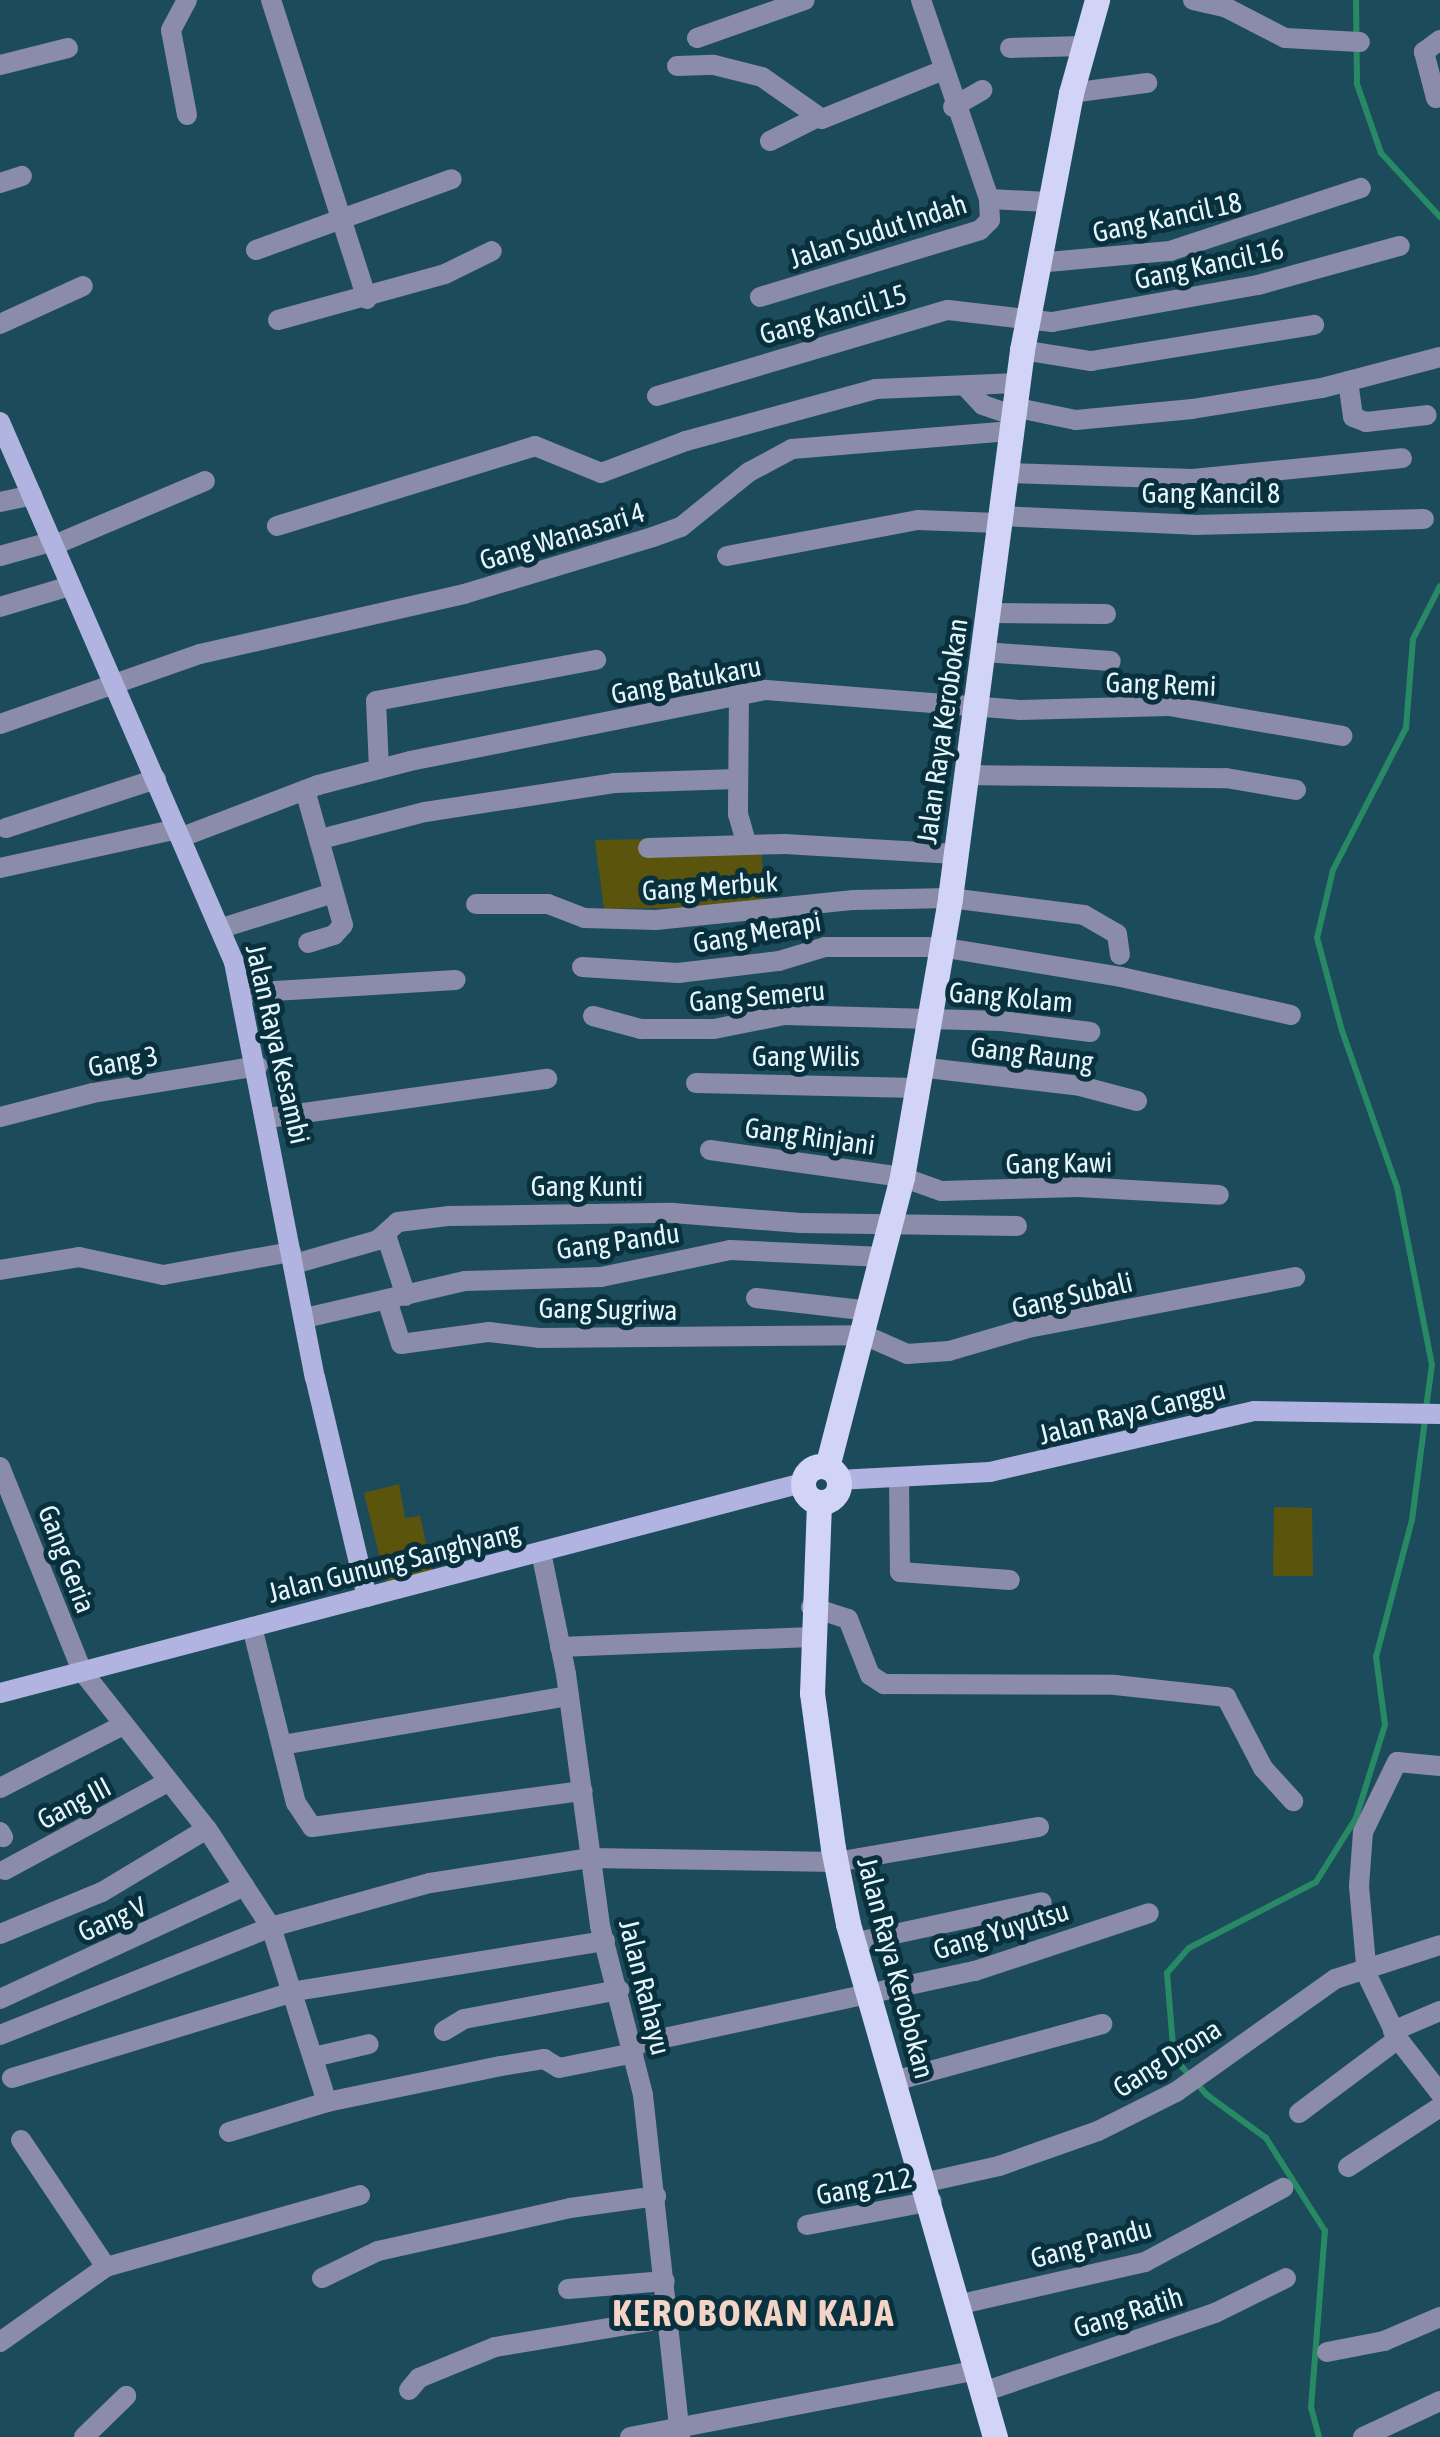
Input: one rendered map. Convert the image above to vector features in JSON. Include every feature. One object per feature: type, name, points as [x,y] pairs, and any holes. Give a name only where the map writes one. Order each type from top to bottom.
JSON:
[{"type":"main road","name":"Jalan Raya Kerobokan","points":[[833,1473],[902,1177],[950,898],[966,775],[985,707],[984,652],[998,520],[1016,472],[1013,409],[1022,350],[1040,322],[1045,263],[1036,202],[1096,0]]},
{"type":"main road","name":"Jalan Raya Kesambi","points":[[0,422],[222,928],[242,992],[292,1258],[367,1597]]},
{"type":"main road","name":"Jalan Raya Canggu","points":[[833,1473],[899,1479],[990,1472],[1254,1411],[1440,1414]]},
{"type":"main road","points":[[811,1493],[814,1468],[833,1473]]},
{"type":"main road","name":"Jalan Raya Kerobokan","points":[[811,1493],[810,1637],[836,1862],[854,1943],[929,2192],[996,2437]]},
{"type":"main road","name":"Jalan Gunung Sanghyang","points":[[0,1693],[541,1552],[811,1493]]},
{"type":"street","points":[[187,0],[171,30],[187,115]]},
{"type":"street","points":[[271,0],[367,298]]},
{"type":"street","points":[[697,38],[805,0]]},
{"type":"street","points":[[1192,0],[1227,8],[1285,38],[1316,45],[1360,42]]},
{"type":"street","name":"Jalan Sudut Indah","points":[[760,297],[980,230],[990,220],[993,199],[966,99],[943,70],[927,2]]},
{"type":"street","points":[[1434,43],[1436,98]]},
{"type":"street","points":[[1010,48],[1084,46]]},
{"type":"street","points":[[0,65],[68,48]]},
{"type":"street","points":[[678,66],[714,65],[762,77],[814,119]]},
{"type":"street","points":[[770,142],[814,119],[943,70]]},
{"type":"street","points":[[1070,92],[1147,84]]},
{"type":"street","points":[[0,183],[22,176]]},
{"type":"street","points":[[256,250],[344,222],[452,180]]},
{"type":"street","name":"Gang Kancil 18","points":[[1045,263],[1084,263],[1216,240],[1361,188]]},
{"type":"street","name":"Jalan Sudut Indah","points":[[993,199],[1036,202]]},
{"type":"street","name":"Gang Kancil 16","points":[[1040,322],[1258,285],[1400,246]]},
{"type":"street","points":[[278,320],[367,298],[492,252]]},
{"type":"street","points":[[0,324],[83,286]]},
{"type":"street","name":"Gang Kancil 15","points":[[656,396],[948,310],[1040,322]]},
{"type":"street","points":[[1022,350],[1059,359],[1115,359],[1314,326]]},
{"type":"street","points":[[966,387],[984,405],[1076,420],[1192,409],[1348,381],[1440,357]]},
{"type":"street","points":[[1348,381],[1353,416],[1366,422],[1427,415]]},
{"type":"street","points":[[277,526],[535,446],[602,473],[821,401],[924,384],[966,387],[1013,409]]},
{"type":"street","name":"Gang Wanasari 4","points":[[0,724],[250,640],[464,594],[653,537],[695,518],[749,472],[792,449],[1013,409]]},
{"type":"street","points":[[1016,472],[1193,479],[1402,458]]},
{"type":"street","points":[[0,556],[51,544],[205,480]]},
{"type":"street","points":[[0,502],[32,495]]},
{"type":"street","name":"Gang Kancil 8","points":[[727,556],[918,520],[1194,525],[1424,519]]},
{"type":"street","points":[[0,608],[70,586]]},
{"type":"street","points":[[989,612],[1106,614]]},
{"type":"street","points":[[984,652],[1026,658],[1111,661]]},
{"type":"street","points":[[378,769],[376,701],[596,660]]},
{"type":"street","name":"Gang Batukaru","points":[[0,868],[180,833],[304,790],[410,760],[739,693],[766,690],[985,707]]},
{"type":"street","points":[[739,693],[737,779],[747,844]]},
{"type":"street","name":"Gang Remi","points":[[985,707],[1020,710],[1169,706],[1342,736]]},
{"type":"street","points":[[966,775],[1027,773],[1166,782],[1226,778],[1296,790]]},
{"type":"street","points":[[6,828],[156,779]]},
{"type":"street","points":[[321,839],[425,812],[614,783],[737,779]]},
{"type":"street","points":[[304,790],[321,839],[341,931],[308,943]]},
{"type":"street","points":[[648,848],[747,844],[955,854]]},
{"type":"street","points":[[222,928],[332,893]]},
{"type":"street","name":"Gang Merbuk","points":[[476,904],[548,904],[584,918],[656,920],[854,900],[950,898],[1084,915],[1121,940],[1120,955]]},
{"type":"street","name":"Gang Merapi","points":[[582,967],[678,973],[779,962],[825,946],[940,947],[1290,1015]]},
{"type":"street","points":[[242,992],[456,980]]},
{"type":"street","name":"Gang Semeru","points":[[594,1016],[613,1025],[677,1030],[785,1015],[927,1018]]},
{"type":"street","name":"Gang Kolam","points":[[927,1018],[1090,1032]]},
{"type":"street","name":"Gang 3","points":[[0,1118],[93,1093],[258,1066]]},
{"type":"street","name":"Gang Wilis","points":[[696,1083],[918,1078]]},
{"type":"street","name":"Gang Raung","points":[[918,1078],[1086,1088],[1137,1101]]},
{"type":"street","points":[[268,1118],[547,1079]]},
{"type":"street","name":"Gang Rinjani","points":[[710,1150],[902,1177]]},
{"type":"street","name":"Gang Kawi","points":[[902,1177],[973,1193],[1085,1187],[1219,1196]]},
{"type":"street","name":"Gang Kunti","points":[[0,1270],[79,1258],[163,1276],[292,1258],[386,1235],[407,1220],[518,1213],[673,1213],[890,1226],[1017,1226]]},
{"type":"street","points":[[386,1235],[397,1298]]},
{"type":"street","name":"Gang Pandu","points":[[305,1318],[465,1281],[601,1278],[730,1250],[883,1258]]},
{"type":"street","name":"Gang Subali","points":[[867,1323],[907,1354],[949,1351],[1028,1328],[1295,1277]]},
{"type":"street","name":"Gang Sugriwa","points":[[397,1298],[402,1344],[489,1332],[539,1338],[867,1323]]},
{"type":"street","points":[[756,1298],[867,1323]]},
{"type":"street","name":"Gang Geria","points":[[0,1467],[82,1671],[121,1726],[207,1829],[271,1927],[318,2056],[327,2102]]},
{"type":"street","points":[[899,1479],[900,1572],[1010,1580]]},
{"type":"street","name":"Jalan Rahayu","points":[[541,1552],[570,1696],[589,1858],[604,1940],[634,2049],[656,2196],[679,2434]]},
{"type":"street","points":[[811,1607],[848,1620],[870,1675],[884,1684],[1123,1688],[1226,1697],[1263,1768],[1293,1801]]},
{"type":"street","points":[[252,1627],[296,1802],[312,1827],[583,1791]]},
{"type":"street","points":[[560,1647],[810,1637]]},
{"type":"street","points":[[282,1745],[570,1696]]},
{"type":"street","points":[[0,1788],[121,1726]]},
{"type":"street","points":[[1440,1766],[1396,1762],[1363,1832],[1365,1967],[1396,2035],[1431,2068],[1440,2093]]},
{"type":"street","name":"Gang III","points":[[5,1870],[168,1782]]},
{"type":"street","points":[[0,2035],[271,1927],[430,1883],[589,1858],[836,1862],[1038,1827]]},
{"type":"street","points":[[0,1934],[102,1892],[207,1829]]},
{"type":"street","name":"Gang V","points":[[0,1999],[244,1886]]},
{"type":"street","points":[[854,1943],[1042,1902]]},
{"type":"street","name":"Gang Yuyutsu","points":[[229,2132],[327,2102],[534,2059],[559,2068],[869,1996],[1020,1959],[1148,1913]]},
{"type":"street","points":[[12,2078],[296,1991],[604,1940]]},
{"type":"street","name":"Gang Drona","points":[[929,2192],[1138,2112],[1290,2006],[1365,1967],[1440,1945]]},
{"type":"street","points":[[444,2030],[464,2019],[619,1990]]},
{"type":"street","points":[[1299,2113],[1396,2035],[1440,2012]]},
{"type":"street","points":[[894,2081],[1102,2024]]},
{"type":"street","points":[[318,2056],[368,2044]]},
{"type":"street","points":[[1348,2167],[1440,2106]]},
{"type":"street","points":[[21,2140],[106,2268]]},
{"type":"street","name":"Gang Pandu","points":[[957,2304],[1146,2262],[1283,2188]]},
{"type":"street","name":"Gang 212","points":[[807,2226],[929,2192]]},
{"type":"street","points":[[0,2342],[106,2268],[360,2194]]},
{"type":"street","points":[[322,2278],[378,2251],[570,2208],[656,2196]]},
{"type":"street","name":"Gang Ratih","points":[[630,2437],[679,2434],[980,2381],[1215,2314],[1286,2278]]},
{"type":"street","points":[[568,2289],[665,2281]]},
{"type":"street","points":[[1327,2352],[1384,2342],[1440,2317]]},
{"type":"street","points":[[410,2390],[419,2378],[495,2347],[668,2318]]},
{"type":"street","points":[[84,2437],[126,2396]]},
{"type":"street","points":[[1363,2437],[1440,2401]]},
{"type":"shaded area","points":[[761,837],[764,906],[604,909],[595,840]]},
{"type":"shaded area","points":[[399,1484],[405,1518],[420,1516],[434,1579],[388,1591],[364,1493]]},
{"type":"shaded area","points":[[1274,1507],[1312,1508],[1313,1576],[1273,1576]]},
{"type":"waterway","points":[[1356,0],[1357,84],[1381,153],[1440,217]]},
{"type":"waterway","points":[[1426,1408],[1432,1365],[1397,1187],[1342,1031],[1317,938],[1333,870],[1406,728],[1413,639],[1440,586]]},
{"type":"waterway","points":[[1319,2437],[1311,2408],[1325,2231],[1266,2138],[1207,2095],[1174,2058],[1167,1973],[1189,1948],[1316,1882],[1356,1818],[1385,1725],[1376,1657],[1412,1520],[1425,1420]]},
{"type":"district","name":"KEROBOKAN KAJA","points":[[754,2313]]}]
